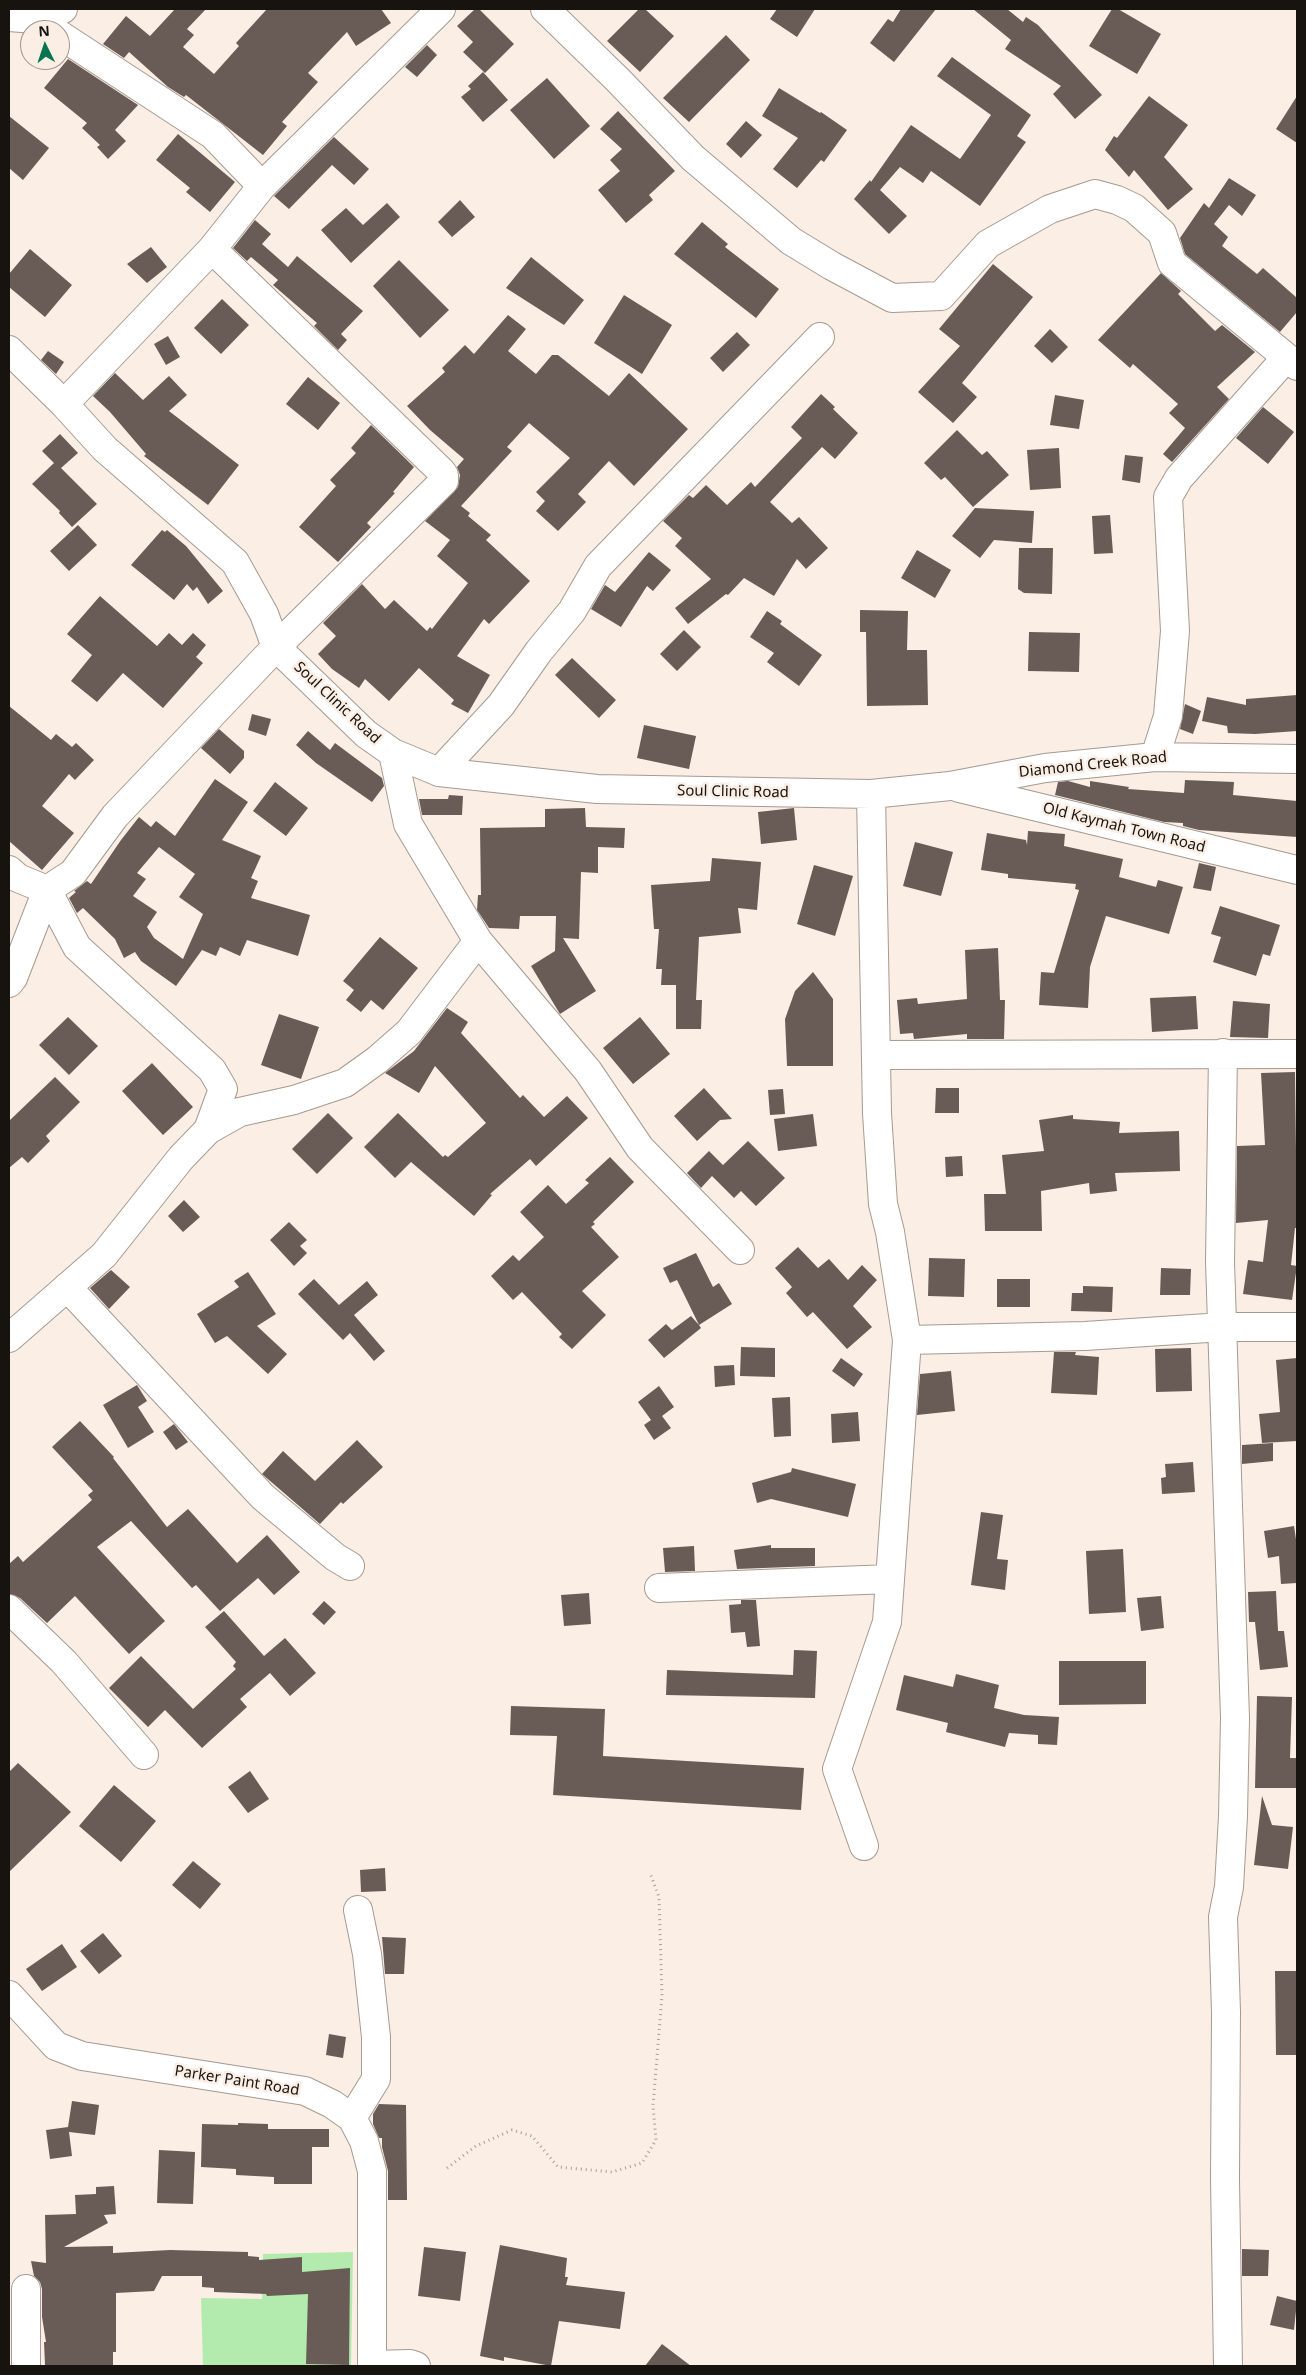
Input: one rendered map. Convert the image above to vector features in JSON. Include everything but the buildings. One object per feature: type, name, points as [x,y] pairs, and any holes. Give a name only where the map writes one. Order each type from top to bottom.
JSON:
[{"type":"street","points":[[49,20],[63,9]]},
{"type":"street","points":[[64,404],[212,249],[262,186],[441,9]]},
{"type":"street","points":[[545,9],[618,80],[693,158],[791,241],[832,266],[892,298],[941,296],[988,244],[1050,209],[1095,194],[1117,200],[1134,208],[1162,233],[1172,263],[1292,362],[1179,478],[1168,497],[1174,640],[1168,716],[1155,757]]},
{"type":"street","points":[[9,17],[24,20]]},
{"type":"street","points":[[70,42],[213,135],[262,186]]},
{"type":"street","points":[[9,983],[13,978],[47,890],[73,873],[115,816],[276,647],[444,481],[444,475],[212,249]]},
{"type":"street","points":[[439,772],[501,705],[539,651],[572,611],[598,566],[820,337]]},
{"type":"street","name":"Soul Clinic Road","points":[[9,350],[64,404],[104,449],[234,562],[264,614],[276,647],[366,734],[393,753],[439,772],[596,790],[871,794],[950,786]]},
{"type":"street","points":[[393,753],[408,824],[478,941],[588,1071],[640,1148],[740,1250]]},
{"type":"street","name":"Diamond Creek Road","points":[[950,786],[1045,768],[1155,757],[1297,759]]},
{"type":"street","name":"Old Kaymah Town Road","points":[[950,786],[1297,870]]},
{"type":"street","points":[[864,1846],[837,1769],[887,1622],[908,1340],[884,1204],[877,1113],[871,794]]},
{"type":"street","points":[[9,870],[18,878],[47,890],[77,948],[212,1070],[223,1090],[208,1130]]},
{"type":"street","points":[[9,1338],[104,1255],[181,1158],[208,1130],[240,1112],[294,1100],[345,1083],[377,1060],[409,1032],[478,941]]},
{"type":"street","points":[[1223,1053],[1220,1262],[1235,1718],[1229,1887],[1223,1917],[1226,2012],[1225,2179],[1228,2366]]},
{"type":"street","points":[[877,1054],[1297,1054]]},
{"type":"street","points":[[67,1287],[263,1497],[335,1557],[350,1566]]},
{"type":"street","points":[[908,1340],[1085,1336],[1223,1327],[1297,1327]]},
{"type":"street","points":[[659,1588],[890,1579]]},
{"type":"street","points":[[9,1609],[64,1662],[144,1755]]},
{"type":"street","points":[[352,2118],[376,2079],[376,2037],[367,1954],[358,1910]]},
{"type":"street","name":"Parker Paint Road","points":[[9,1995],[56,2046],[82,2056],[305,2092],[332,2104],[352,2118],[364,2142],[372,2172],[372,2366]]},
{"type":"street","points":[[26,2288],[26,2366]]},
{"type":"street","points":[[372,2366],[416,2366]]},
{"type":"path","points":[[447,2168],[476,2146],[512,2130],[532,2136],[558,2167],[612,2172],[642,2163],[656,2140],[652,2106],[662,1996],[660,1897],[650,1873]]},
{"type":"green space","points":[[353,2252],[351,2366],[203,2366],[201,2298],[262,2299],[263,2254]]}]
